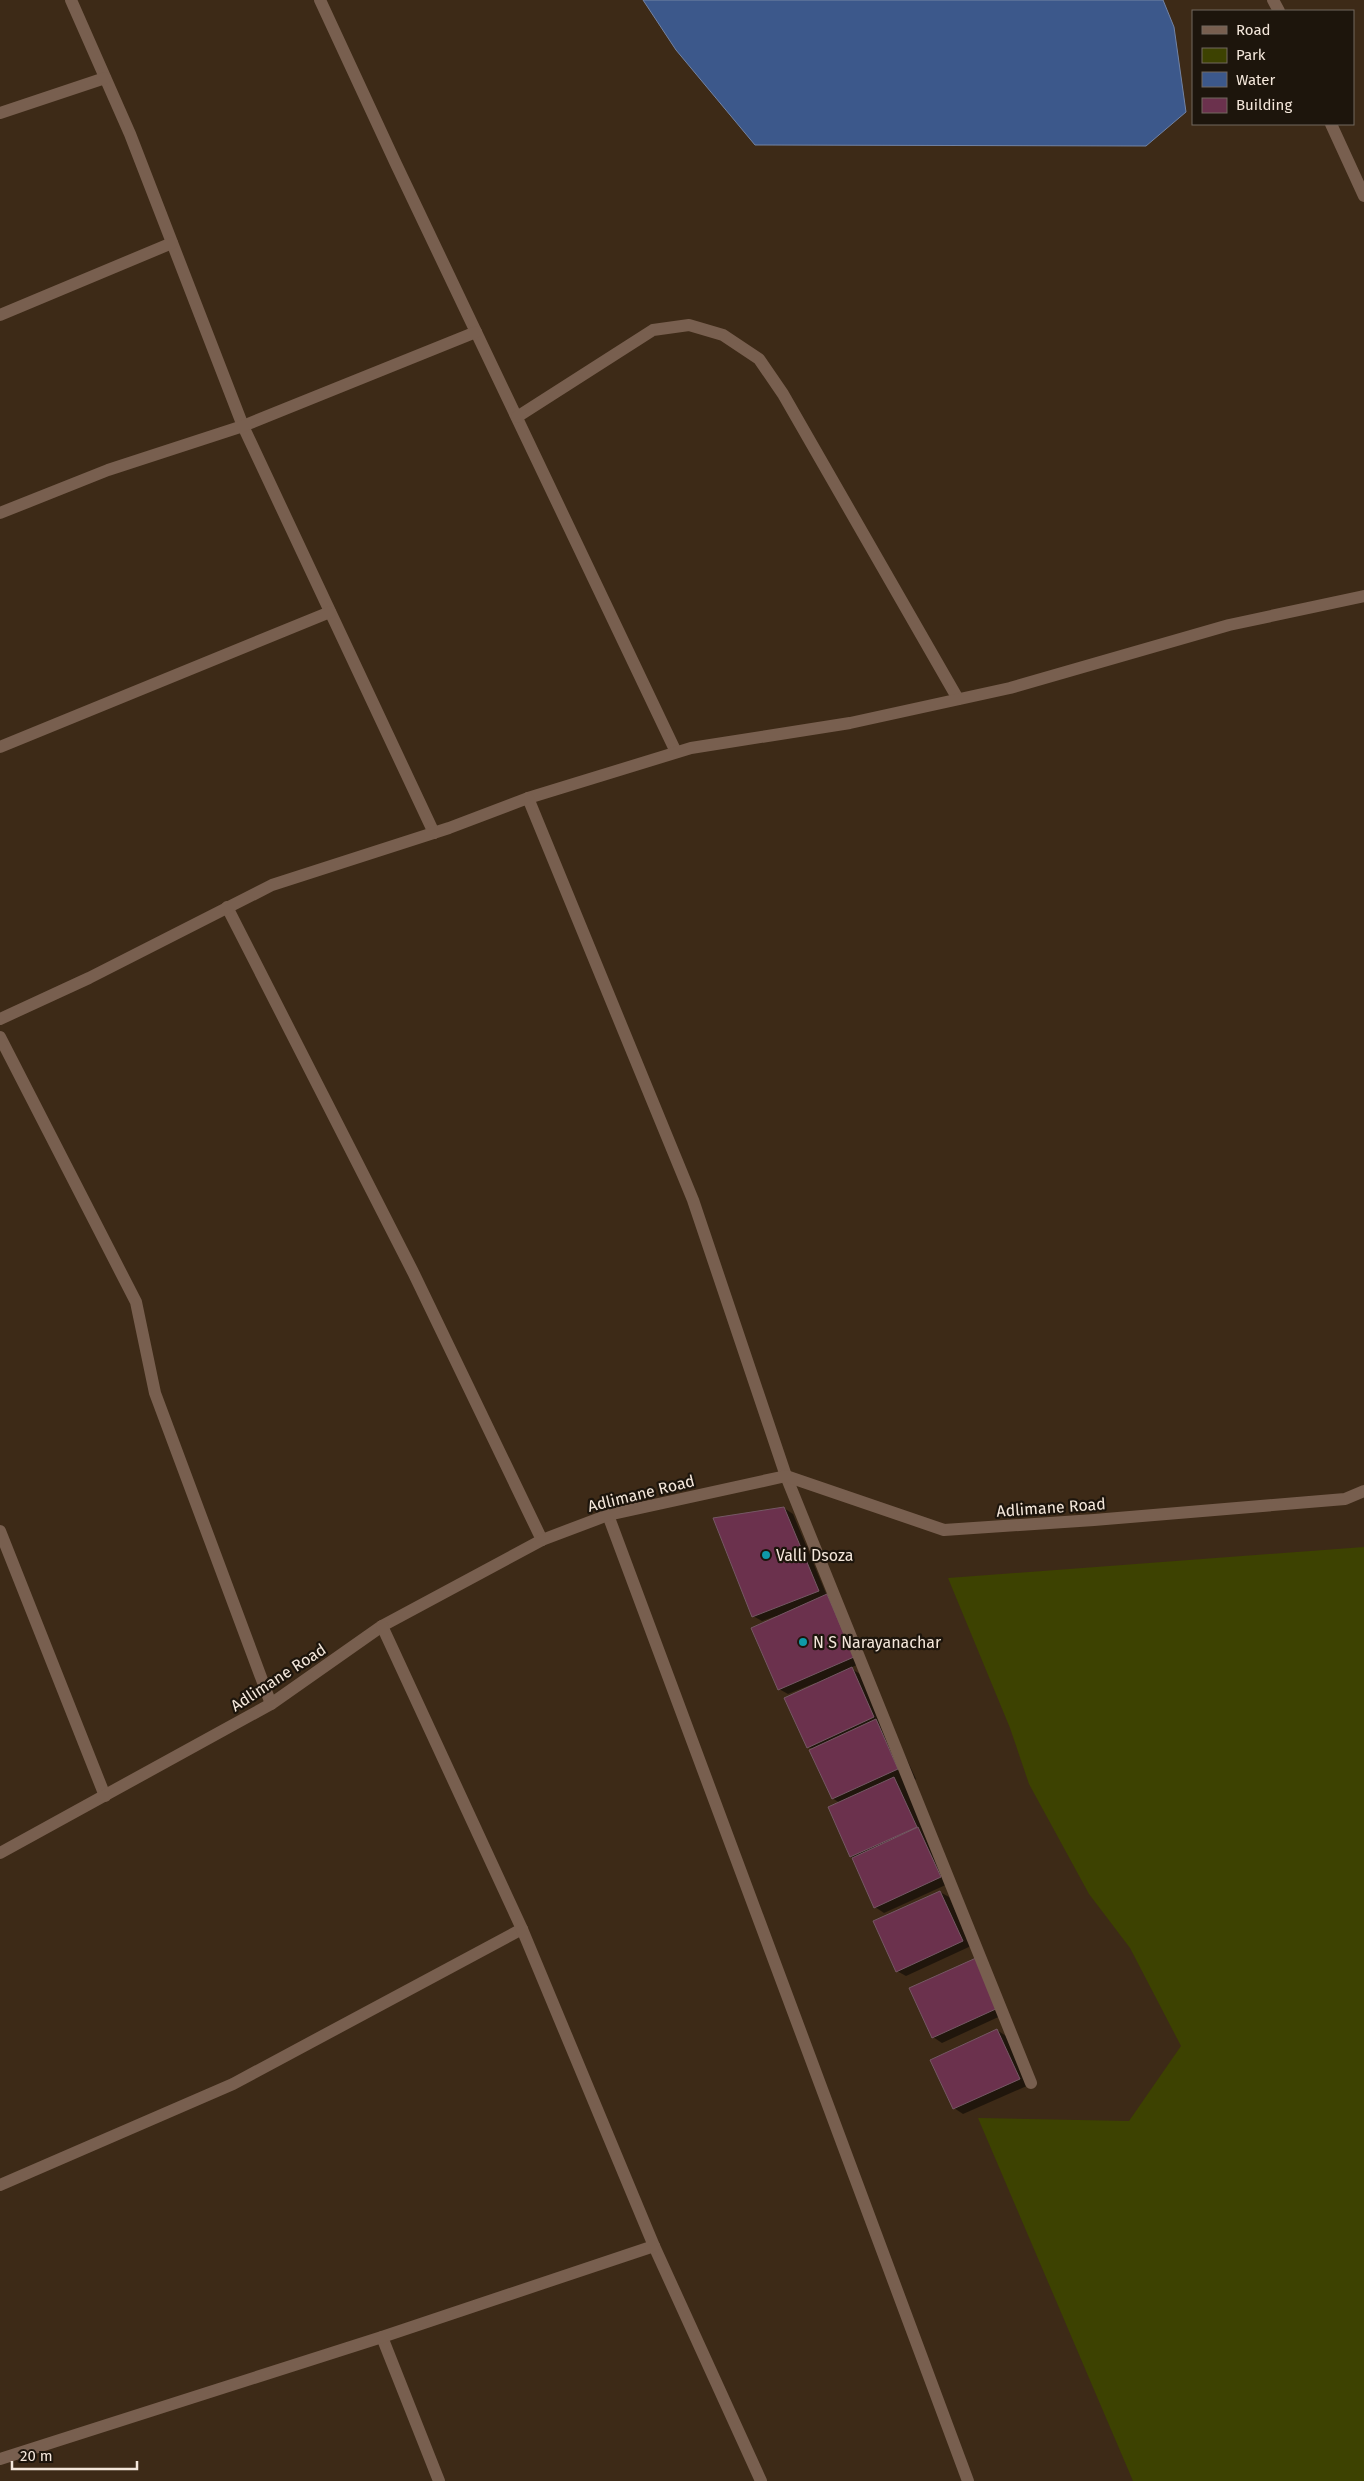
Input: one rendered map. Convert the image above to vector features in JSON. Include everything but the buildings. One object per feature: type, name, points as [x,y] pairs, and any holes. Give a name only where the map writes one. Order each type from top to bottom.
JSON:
[{"type":"street","points":[[71,0],[130,134],[243,426],[434,833]]},
{"type":"street","points":[[320,0],[676,752]]},
{"type":"street","points":[[0,113],[105,78]]},
{"type":"street","points":[[1331,125],[1364,196]]},
{"type":"street","points":[[0,315],[172,243]]},
{"type":"street","points":[[517,418],[653,330],[689,325],[723,335],[759,359],[783,394],[958,699]]},
{"type":"street","points":[[0,513],[108,470],[243,426],[476,332]]},
{"type":"street","points":[[0,1019],[89,978],[272,885],[434,833],[528,798],[676,752],[850,723],[1010,688],[1228,625],[1364,596]]},
{"type":"street","points":[[0,747],[330,612]]},
{"type":"street","points":[[528,798],[693,1200],[786,1476],[1031,2083]]},
{"type":"street","points":[[227,907],[412,1272],[542,1540]]},
{"type":"street","points":[[0,1037],[136,1302],[155,1393],[271,1704]]},
{"type":"street","name":"Adlimane Road","points":[[0,1853],[271,1704],[382,1626],[542,1540],[608,1515],[786,1476],[944,1530],[1094,1520],[1345,1499],[1364,1491]]},
{"type":"street","points":[[608,1515],[968,2481]]},
{"type":"street","points":[[0,1532],[105,1796]]},
{"type":"street","points":[[382,1626],[522,1929],[654,2246],[761,2481]]},
{"type":"street","points":[[0,2185],[233,2084],[522,1929]]},
{"type":"street","points":[[0,2459],[382,2337],[654,2246]]},
{"type":"street","points":[[382,2337],[439,2481]]},
{"type":"green space","points":[[1364,1547],[1364,2481],[1133,2481],[978,2118],[1129,2121],[1181,2046],[1130,1948],[1089,1894],[1029,1784],[1010,1728],[948,1578]]},
{"type":"water","points":[[643,0],[1163,0],[1174,27],[1186,112],[1146,146],[755,145],[676,50]]},
{"type":"place","name":"Valli Dsoza","points":[[766,1555]]},
{"type":"place","name":"N S Narayanachar","points":[[803,1642]]}]
